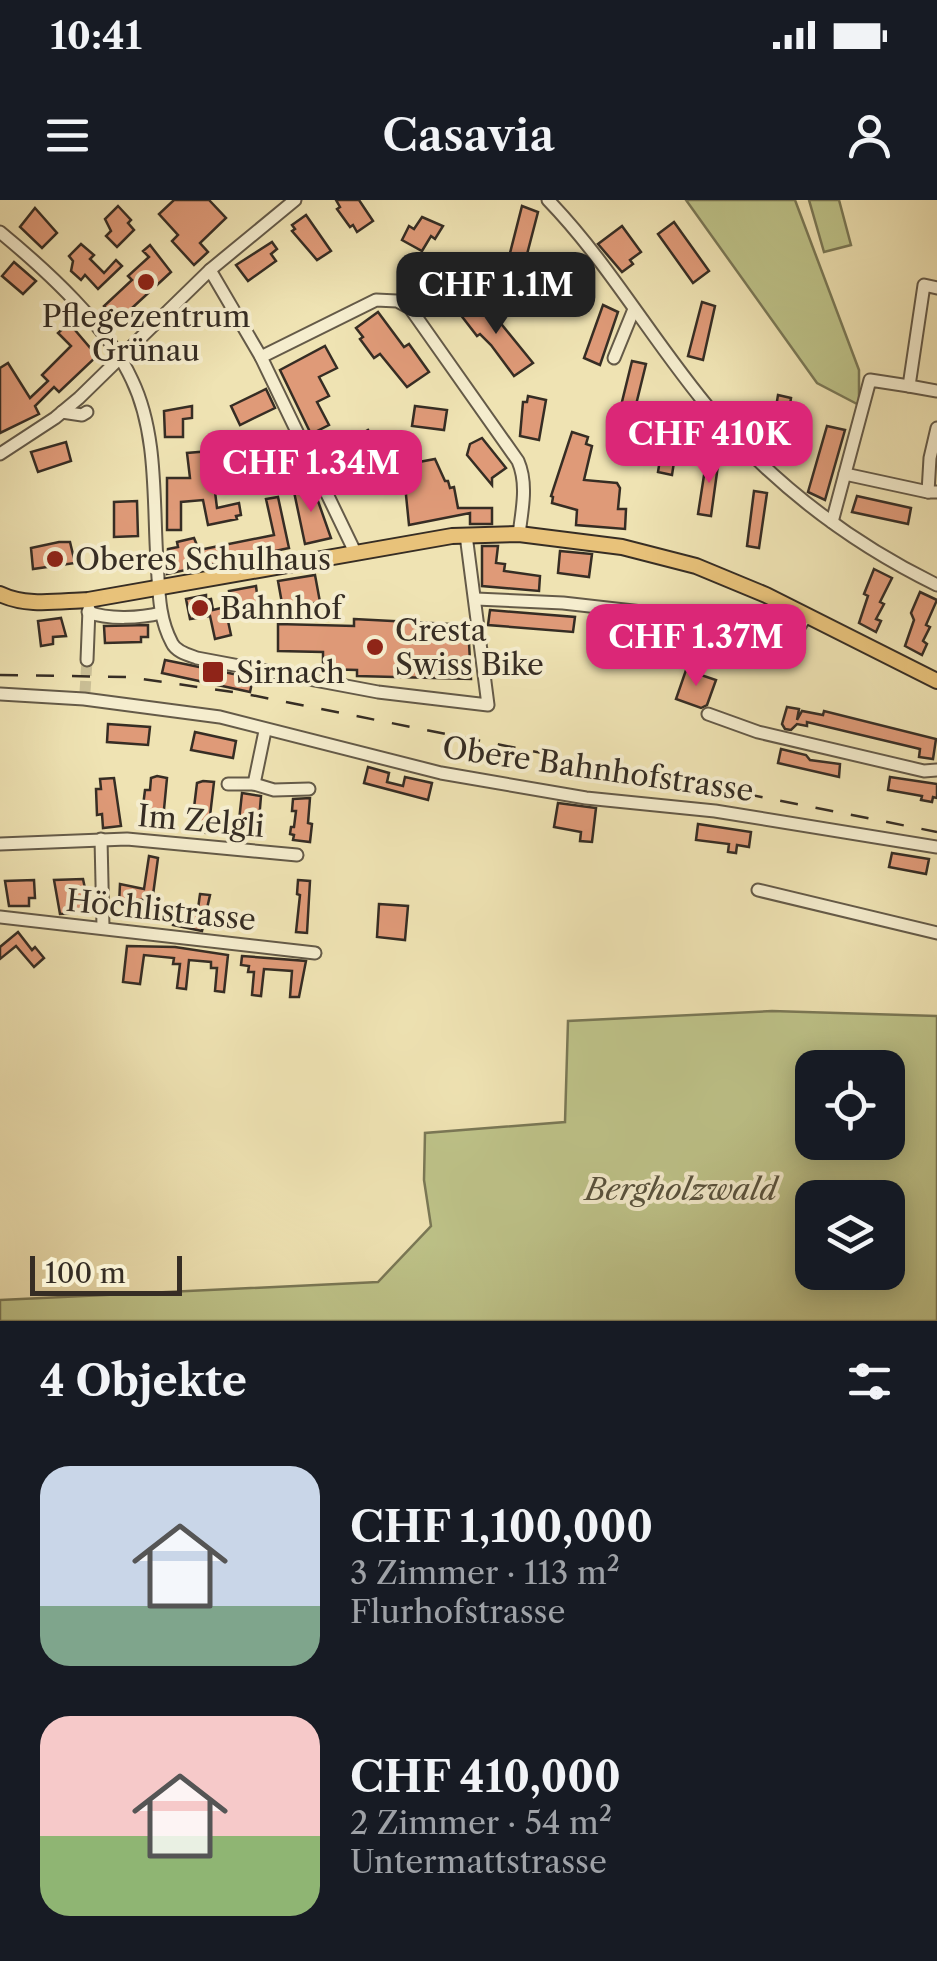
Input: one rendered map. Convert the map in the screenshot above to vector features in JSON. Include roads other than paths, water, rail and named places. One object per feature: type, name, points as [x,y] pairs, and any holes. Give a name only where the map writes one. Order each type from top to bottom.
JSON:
[{"type":"main road","points":[[0,594],[14,600],[88,606],[355,552],[466,535],[519,534],[659,554],[740,583],[937,680]]},
{"type":"street","points":[[0,454],[62,412],[210,270],[295,200]]},
{"type":"street","points":[[548,200],[711,410],[785,487],[878,555],[937,585]]},
{"type":"street","points":[[0,232],[56,280],[69,303],[120,359],[132,380],[145,416],[157,589],[171,642],[198,658],[378,692],[488,706],[466,535]]},
{"type":"street","points":[[210,270],[260,357],[355,552]]},
{"type":"street","points":[[909,386],[924,285],[937,288]]},
{"type":"street","points":[[260,357],[376,300],[397,301],[410,308],[518,461],[524,490],[519,534]]},
{"type":"street","points":[[614,358],[634,309]]},
{"type":"street","points":[[832,522],[870,380],[937,391]]},
{"type":"street","points":[[686,417],[702,416],[711,410]]},
{"type":"street","points":[[62,412],[86,412]]},
{"type":"street","points":[[845,474],[932,492],[930,458],[937,428]]},
{"type":"street","points":[[476,599],[563,603],[792,629],[799,627],[806,615]]},
{"type":"street","points":[[88,606],[98,616],[167,619]]},
{"type":"street","points":[[86,660],[88,606]]},
{"type":"street","name":"Obere Bahnhofstrasse","points":[[0,694],[84,695],[220,717],[441,773],[586,798],[716,810],[937,847]]},
{"type":"street","points":[[708,714],[758,732],[936,771]]},
{"type":"street","name":"Im Zelgli","points":[[254,784],[265,730]]},
{"type":"street","name":"Im Zelgli","points":[[228,784],[254,784],[274,790],[309,789]]},
{"type":"street","points":[[101,839],[103,928]]},
{"type":"street","name":"Im Zelgli","points":[[0,844],[101,839],[168,841],[297,856]]},
{"type":"street","points":[[758,890],[935,932],[937,918]]},
{"type":"street","name":"Höchlistrasse","points":[[0,917],[315,952]]},
{"type":"tunnel","points":[[85,692],[87,660]]},
{"type":"railway","points":[[0,675],[129,677],[246,694],[937,832]]},
{"type":"place","name":"Pflegezentrum Grünau","points":[[146,282]]},
{"type":"place","name":"Oberes Schulhaus","points":[[55,559]]},
{"type":"place","name":"Bahnhof","points":[[200,608]]},
{"type":"place","name":"Cresta Swiss Bike","points":[[375,647]]},
{"type":"place","name":"Sirnach","points":[[213,672]]},
{"type":"park label","name":"Bergholzwald","points":[[681,1189]]}]
